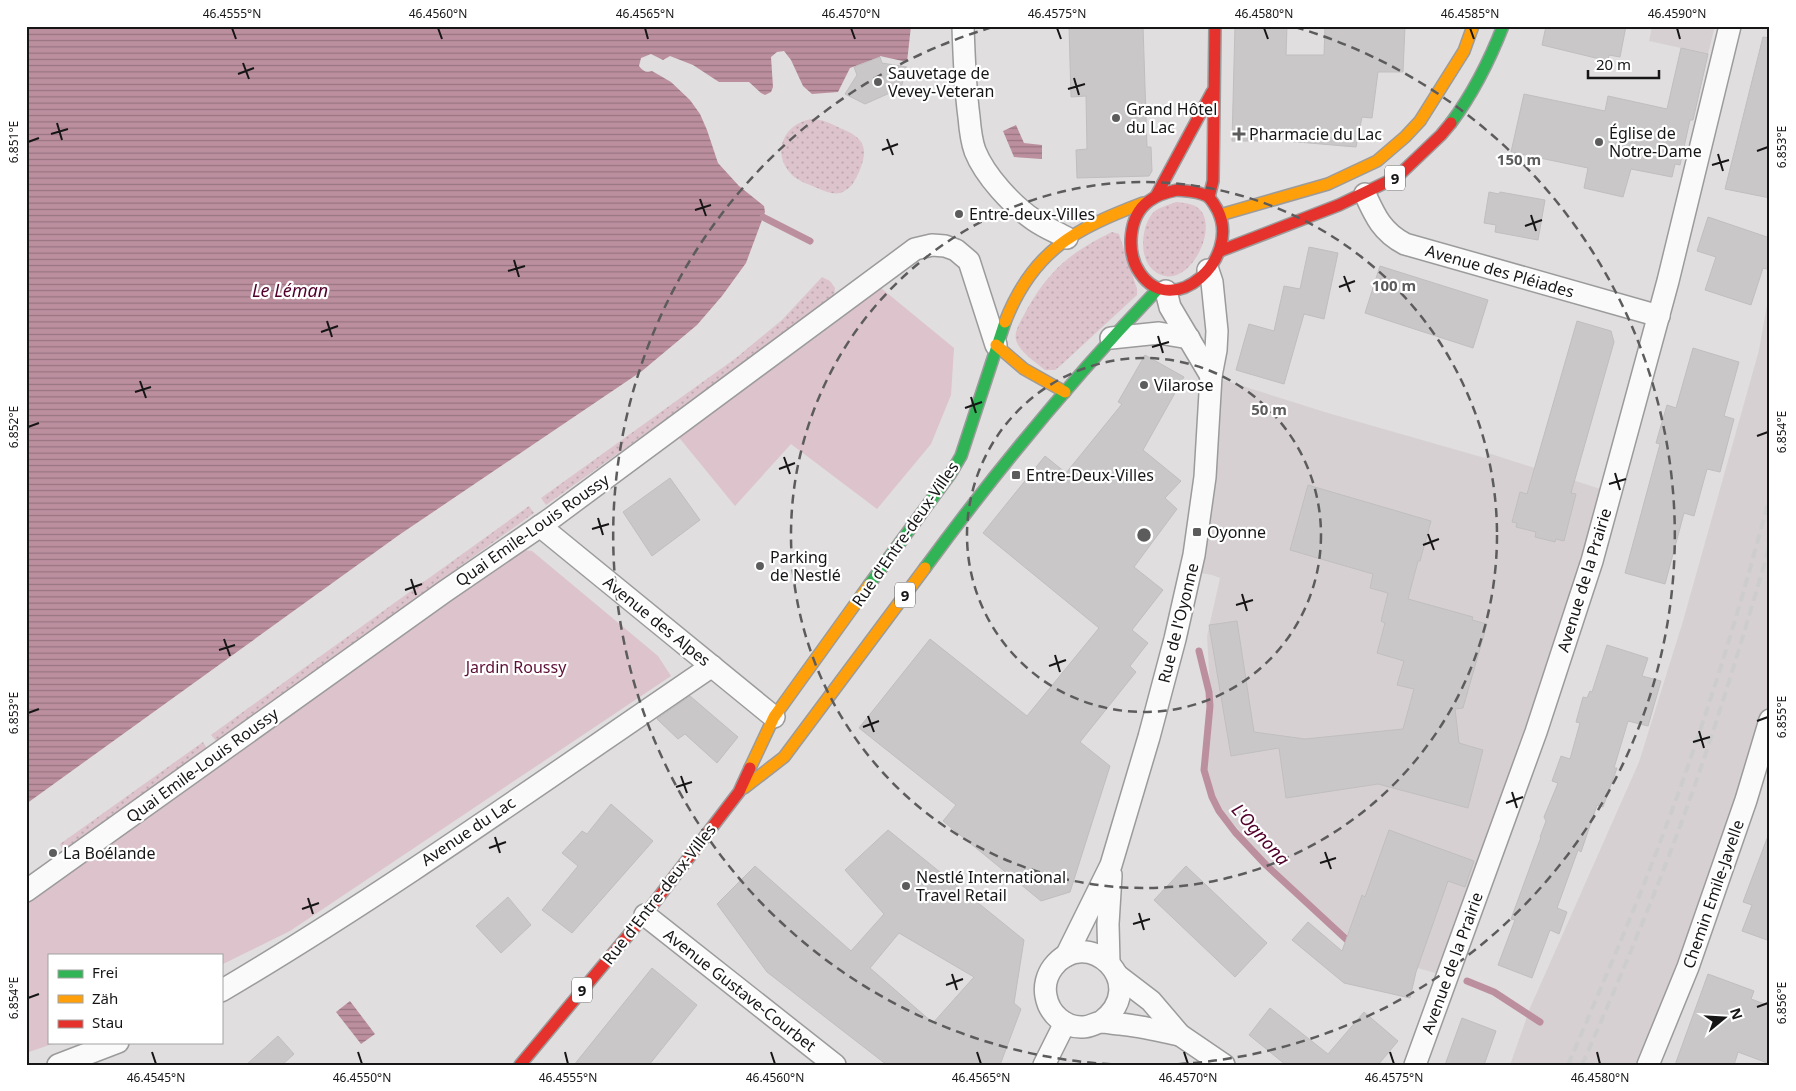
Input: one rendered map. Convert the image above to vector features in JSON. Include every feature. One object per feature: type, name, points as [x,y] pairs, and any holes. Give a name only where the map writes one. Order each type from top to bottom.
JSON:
[{"type":"main road","points":[[1210,197],[1178,190],[1156,196],[1143,203],[1133,225],[1132,253],[1136,267],[1143,278],[1161,290],[1181,290],[1189,286],[1208,270],[1217,259],[1220,251],[1223,232],[1220,215],[1210,197],[1212,181],[1215,26]]},
{"type":"main road","name":"9","points":[[1220,215],[1328,184],[1345,178],[1377,160],[1405,137],[1420,121],[1464,51],[1473,26]]},
{"type":"main road","name":"9","points":[[1220,251],[1365,194],[1397,177],[1441,135],[1474,90],[1488,64],[1503,26]]},
{"type":"main road","points":[[1156,196],[1214,88]]},
{"type":"main road","points":[[1212,181],[1224,190]]},
{"type":"main road","points":[[1238,198],[1253,205]]},
{"type":"main road","name":"Rue d'Entre-deux-Villes","points":[[520,1065],[645,915],[739,792],[774,717],[951,473],[965,446],[1006,316],[1018,292],[1038,264],[1067,238],[1110,215],[1143,203]]},
{"type":"main road","name":"Rue d'Entre-deux-Villes","points":[[739,792],[784,757],[937,551],[1065,392],[1111,338],[1161,290]]},
{"type":"main road","points":[[996,344],[1024,369],[1065,392]]},
{"type":"street","points":[[963,26],[967,101],[971,135],[978,158],[992,180],[1020,208],[1034,220],[1067,238]]},
{"type":"street","name":"Avenue de la Prairie","points":[[1415,1065],[1536,732],[1592,560],[1659,316],[1730,26]]},
{"type":"street","name":"Avenue des Pléiades","points":[[1365,194],[1380,224],[1391,237],[1405,244],[1659,316]]},
{"type":"street","name":"Quai Emile-Louis Roussy","points":[[26,891],[444,592],[540,526],[915,249],[932,245],[945,246],[956,250],[969,261],[996,344]]},
{"type":"street","name":"Rue de l'Oyonne","points":[[1066,956],[1111,864],[1149,737],[1175,640],[1194,555],[1205,477],[1210,376],[1216,350],[1212,282],[1208,270]]},
{"type":"street","points":[[1161,290],[1210,376]]},
{"type":"street","points":[[1111,338],[1159,332],[1189,338]]},
{"type":"street","name":"Avenue des Alpes","points":[[540,526],[774,717]]},
{"type":"street","name":"Avenue du Lac","points":[[222,990],[406,874],[712,666]]},
{"type":"street","name":"Chemin Emile-Javelle","points":[[1648,1065],[1688,967],[1746,800],[1770,720]]},
{"type":"street","name":"Rue de l'Oyonne","points":[[1111,864],[1108,924],[1113,969]]},
{"type":"street","name":"Avenue Gustave-Courbet","points":[[645,915],[834,1065]]},
{"type":"street","points":[[1113,969],[1120,993],[1118,1002],[1114,1010],[1101,1022],[1083,1028],[1064,1023],[1055,1016],[1049,1006],[1046,995],[1046,983],[1056,962],[1075,953],[1093,953],[1113,969],[1151,1001],[1180,1035],[1224,1065]]},
{"type":"street","points":[[1101,1022],[1140,1026],[1180,1035]]},
{"type":"street","points":[[1044,1065],[1064,1023]]},
{"type":"street","points":[[67,1063],[113,1044]]},
{"type":"shaded area","points":[[1652,26],[1715,26],[1708,54],[1649,41]]},
{"type":"shaded area","points":[[1770,288],[1770,720],[1648,1065],[1510,1065],[1530,1008],[1639,762],[1683,621],[1759,350]]},
{"type":"shaded area","points":[[1211,376],[1328,413],[1485,458],[1488,453],[1610,492],[1446,976],[1414,967],[1358,945],[1268,863],[1222,811],[1213,795],[1207,778],[1211,705],[1207,636],[1220,578],[1190,571]]},
{"type":"green space","points":[[811,119],[826,122],[848,131],[859,139],[862,144],[864,156],[859,172],[852,184],[843,192],[828,192],[803,182],[791,174],[785,166],[781,148],[783,140],[794,127]]},
{"type":"green space","points":[[1176,202],[1196,206],[1204,217],[1206,229],[1203,243],[1197,256],[1188,267],[1177,275],[1165,276],[1148,265],[1144,251],[1144,235],[1148,220],[1154,212]]},
{"type":"green space","points":[[1112,232],[1119,234],[1137,289],[1137,295],[1060,366],[1055,370],[1045,370],[1018,345],[1016,337],[1019,324],[1041,287],[1060,265],[1083,248]]},
{"type":"green space","points":[[822,277],[830,281],[835,288],[834,296],[796,326],[546,505],[541,498],[736,358],[782,320]]},
{"type":"green space","points":[[881,288],[954,348],[951,395],[931,444],[877,509],[791,444],[735,506],[677,435],[811,341]]},
{"type":"green space","points":[[529,506],[534,513],[217,742],[211,735]]},
{"type":"green space","name":"Jardin Roussy","points":[[523,550],[532,551],[658,656],[671,676],[290,931],[222,965],[222,954],[48,954],[48,1044],[52,1044],[26,1053],[26,903],[516,552]]},
{"type":"green space","points":[[203,742],[208,750],[63,852],[60,844]]},
{"type":"water","name":"Le Léman","points":[[26,26],[911,26],[907,62],[880,56],[850,68],[838,92],[812,94],[803,86],[791,60],[784,51],[777,52],[771,57],[773,87],[771,92],[765,95],[749,82],[719,82],[693,65],[670,56],[663,60],[651,54],[641,58],[639,66],[642,69],[646,72],[652,71],[671,82],[690,100],[700,114],[718,163],[739,186],[764,206],[765,212],[746,263],[722,296],[697,325],[642,371],[399,535],[26,804]]},
{"type":"water","points":[[1016,125],[1024,143],[1042,145],[1042,159],[1014,157],[1003,131]]},
{"type":"water","points":[[350,1001],[375,1034],[361,1044],[336,1012]]},
{"type":"building","name":"Grand Hôtel du Lac","points":[[1069,26],[1143,26],[1147,147],[1151,147],[1152,171],[1149,176],[1077,178],[1076,150],[1087,149],[1086,96],[1071,97]]},
{"type":"building","points":[[1235,26],[1287,26],[1286,55],[1324,55],[1325,26],[1405,26],[1403,72],[1378,72],[1372,118],[1362,117],[1356,147],[1286,141],[1232,141]]},
{"type":"building","points":[[1546,26],[1626,26],[1620,57],[1609,55],[1608,61],[1542,45]]},
{"type":"building","points":[[1763,37],[1770,38],[1770,198],[1725,189]]},
{"type":"building","name":"Église de Notre-Dame","points":[[1681,48],[1708,54],[1693,120],[1690,120],[1680,165],[1675,164],[1672,177],[1631,169],[1623,197],[1584,188],[1588,168],[1511,152],[1524,94],[1605,111],[1608,96],[1667,109]]},
{"type":"building","name":"Sauvetage de Vevey-Veteran","points":[[880,57],[882,63],[907,67],[901,88],[865,104],[845,94],[857,75],[854,67]]},
{"type":"building","points":[[1489,192],[1499,194],[1500,192],[1545,200],[1538,240],[1495,232],[1496,225],[1484,223]]},
{"type":"building","points":[[1708,217],[1770,238],[1770,270],[1763,268],[1751,305],[1705,290],[1716,257],[1697,251]]},
{"type":"building","points":[[1309,247],[1338,253],[1324,319],[1304,314],[1284,384],[1236,370],[1249,324],[1274,331],[1284,286],[1300,289]]},
{"type":"building","points":[[1380,266],[1488,300],[1473,348],[1365,313]]},
{"type":"building","points":[[1577,321],[1611,331],[1614,342],[1571,493],[1576,494],[1564,541],[1556,539],[1555,542],[1535,537],[1536,532],[1516,527],[1517,523],[1512,522],[1520,492],[1527,494]]},
{"type":"building","points":[[1693,348],[1739,362],[1724,416],[1734,419],[1720,472],[1707,469],[1694,516],[1684,513],[1665,584],[1625,573],[1660,444],[1656,443],[1667,405],[1676,408]]},
{"type":"building","points":[[1145,355],[1184,377],[1143,450],[1181,481],[1165,498],[1177,509],[1134,567],[1163,590],[1132,630],[1148,643],[1130,666],[1136,672],[1080,742],[1110,766],[1070,892],[1041,901],[943,821],[956,805],[859,728],[930,639],[1027,716],[1099,628],[983,533],[1045,456],[1066,473],[1122,404],[1118,402]]},
{"type":"building","points":[[670,478],[700,520],[652,556],[623,512]]},
{"type":"building","points":[[1308,485],[1431,521],[1408,599],[1473,617],[1472,620],[1487,624],[1463,708],[1455,709],[1459,743],[1483,750],[1468,808],[1378,784],[1286,798],[1279,748],[1231,756],[1209,625],[1237,621],[1254,732],[1305,739],[1403,729],[1414,689],[1397,685],[1404,661],[1377,653],[1385,623],[1381,621],[1388,593],[1370,588],[1373,574],[1290,550]]},
{"type":"building","points":[[1607,645],[1648,658],[1642,676],[1661,681],[1648,726],[1628,721],[1614,768],[1617,768],[1603,807],[1597,805],[1581,852],[1578,850],[1557,908],[1567,912],[1559,934],[1550,930],[1532,978],[1498,965],[1515,920],[1511,919],[1546,821],[1544,817],[1558,783],[1552,781],[1561,756],[1570,759],[1580,723],[1576,722],[1583,697],[1587,698],[1590,691],[1592,692]]},
{"type":"building","points":[[690,696],[738,737],[717,763],[685,734],[678,739],[657,719]]},
{"type":"building","points":[[611,804],[653,841],[572,933],[542,910],[578,866],[562,853],[582,831],[587,834]]},
{"type":"building","points":[[888,830],[1024,940],[1014,1003],[1021,1009],[1000,1065],[887,1065],[767,972],[717,904],[755,866],[851,951],[884,914],[845,870]],"holes":[[[899,933],[974,977],[933,1023],[870,968]]]},
{"type":"building","points":[[1389,830],[1474,861],[1465,887],[1448,881],[1416,972],[1410,998],[1344,983],[1292,940],[1308,922],[1342,951],[1362,895],[1365,897]]},
{"type":"building","points":[[1768,836],[1770,836],[1770,941],[1742,931],[1752,905],[1743,902]]},
{"type":"building","points":[[1186,866],[1267,943],[1235,977],[1154,900]]},
{"type":"building","points":[[508,897],[531,925],[501,953],[476,926]]},
{"type":"building","points":[[652,968],[697,1005],[649,1065],[574,1065]]},
{"type":"building","points":[[1708,974],[1754,991],[1751,999],[1770,1006],[1770,1064],[1738,1052],[1734,1065],[1675,1065]]},
{"type":"building","points":[[1270,1008],[1328,1054],[1364,1012],[1398,1041],[1378,1065],[1286,1065],[1249,1035]]},
{"type":"building","points":[[1462,1018],[1496,1031],[1484,1065],[1445,1065]]},
{"type":"building","points":[[278,1036],[294,1054],[282,1065],[246,1065]]},
{"type":"waterway","name":"L'Ognona","points":[[763,217],[810,241]]},
{"type":"waterway","name":"L'Ognona","points":[[1199,651],[1209,692],[1210,706],[1204,770],[1212,797],[1219,811],[1235,832],[1266,865],[1346,939],[1354,944]]},
{"type":"waterway","name":"L'Ognona","points":[[1467,981],[1494,992],[1540,1022]]},
{"type":"railway","points":[[1568,1065],[1615,955],[1691,758],[1733,627],[1770,495]]},
{"type":"railway","points":[[1582,1065],[1644,920],[1686,810],[1709,744],[1770,544]]},
{"type":"traffic: fast","points":[[1451,123],[1467,100],[1480,76],[1503,26]]},
{"type":"traffic: fast","points":[[925,568],[1036,425],[1157,290]]},
{"type":"traffic: fast","points":[[869,585],[951,473],[961,456],[1005,322]]},
{"type":"traffic: slow","points":[[1220,215],[1328,184],[1377,161],[1420,121],[1464,51],[1473,26]]},
{"type":"traffic: slow","points":[[1005,322],[1016,297],[1029,277],[1059,245],[1097,222],[1143,203]]},
{"type":"traffic: slow","points":[[996,345],[1024,369],[1065,392]]},
{"type":"traffic: slow","points":[[744,788],[784,757],[925,568]]},
{"type":"traffic: slow","points":[[750,768],[774,717],[869,585]]},
{"type":"traffic: jam","points":[[1209,197],[1213,181],[1215,26]]},
{"type":"traffic: jam","points":[[1156,196],[1212,92]]},
{"type":"traffic: jam","points":[[1220,251],[1339,205],[1397,177],[1451,123]]},
{"type":"traffic: jam","points":[[1177,190],[1196,192],[1209,197],[1218,211],[1223,229],[1220,248],[1212,264],[1200,278],[1185,287],[1169,290],[1154,286],[1140,273],[1133,255],[1131,235],[1137,216],[1149,201],[1155,197],[1177,190]]},
{"type":"traffic: jam","points":[[520,1065],[645,915],[739,792],[750,768]]},
{"type":"place","name":"Sauvetage de Vevey-Veteran","points":[[878,82]]},
{"type":"place","name":"Grand Hôtel du Lac","points":[[1116,118]]},
{"type":"place","name":"Pharmacie du Lac","points":[[1239,134]]},
{"type":"place","name":"Église de Notre-Dame","points":[[1599,142]]},
{"type":"place","name":"Entre-deux-Villes","points":[[959,214]]},
{"type":"place","name":"Vilarose","points":[[1144,385]]},
{"type":"place","name":"Entre-Deux-Villes","points":[[1016,475]]},
{"type":"place","name":"Oyonne","points":[[1197,532]]},
{"type":"place","name":"Parking de Nestlé","points":[[760,566]]},
{"type":"place","name":"La Boélande","points":[[53,853]]},
{"type":"place","name":"Nestlé International Travel Retail","points":[[906,886]]}]
